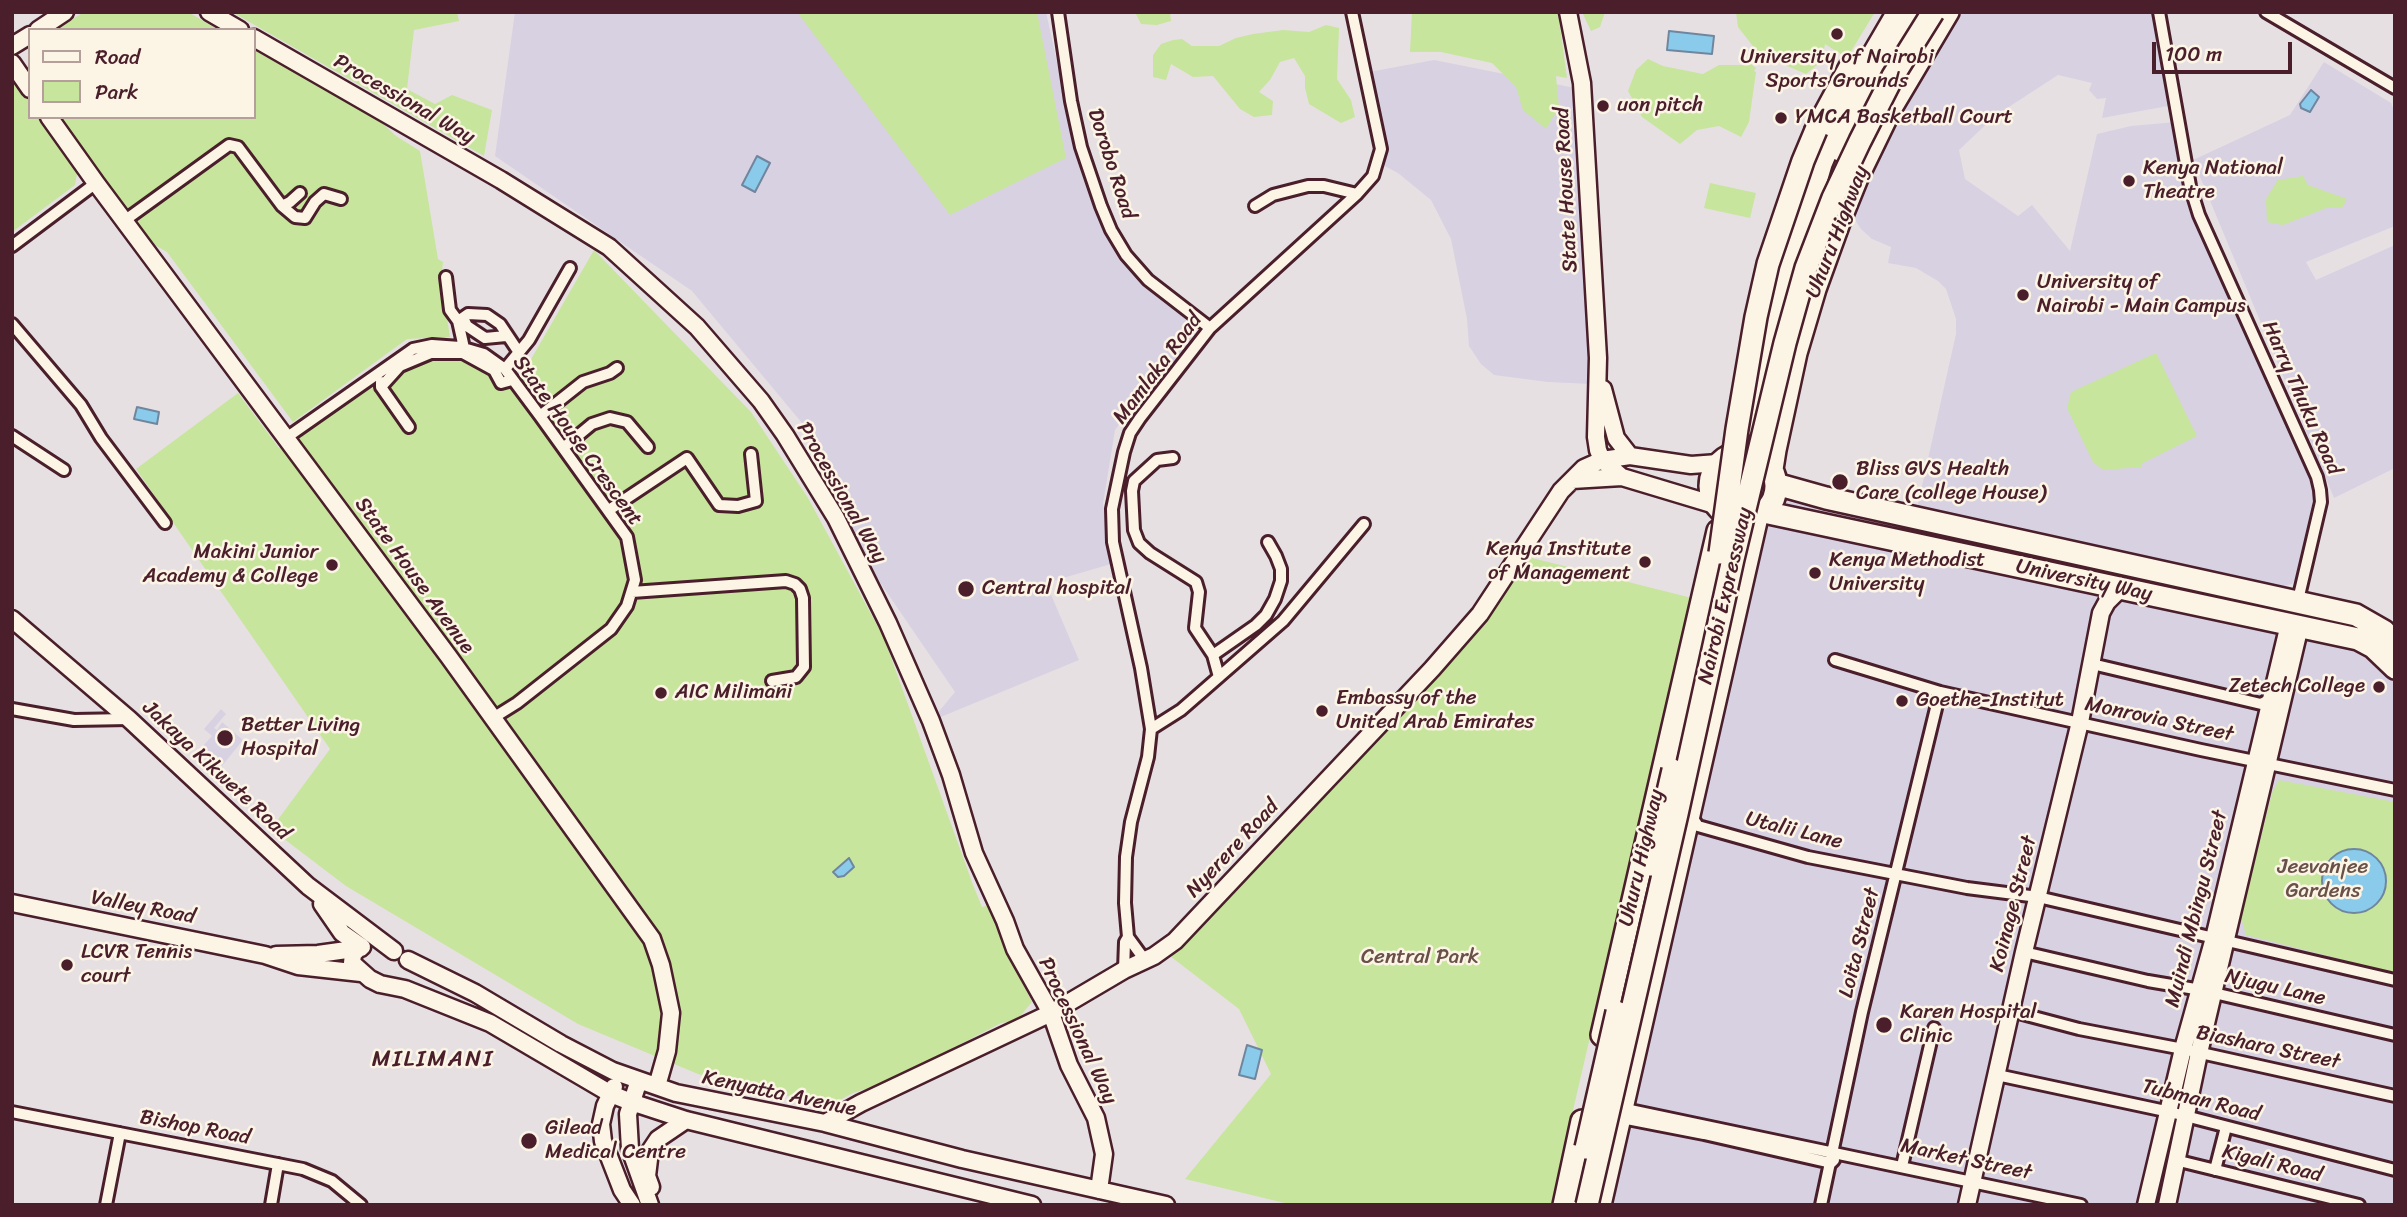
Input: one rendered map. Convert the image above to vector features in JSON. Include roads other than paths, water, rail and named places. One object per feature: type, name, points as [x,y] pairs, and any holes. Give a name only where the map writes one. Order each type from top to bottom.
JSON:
[{"type":"highway","points":[[1720,553],[1739,416],[1762,290],[1786,210],[1816,131],[1882,12]]},
{"type":"highway","name":"Uhuru Highway","points":[[1722,460],[1741,436],[1750,411],[1779,300],[1821,164],[1853,89],[1898,12]]},
{"type":"highway","name":"Uhuru Highway","points":[[1774,477],[1774,450],[1796,353],[1840,220],[1891,108],[1948,12]]},
{"type":"highway","name":"Nairobi Expressway","points":[[1573,1205],[1689,702],[1720,553],[1798,253],[1839,151],[1928,15]]},
{"type":"highway","name":"Nairobi Expressway","points":[[1587,1205],[1678,814],[1733,559],[1785,343],[1806,268],[1833,198],[1860,141],[1928,15]]},
{"type":"highway","points":[[1737,453],[1749,453],[1759,457],[1774,477],[1772,504],[1761,515],[1739,520],[1718,509],[1709,488],[1710,479],[1722,460],[1737,453]]},
{"type":"highway","name":"University Way","points":[[1774,477],[1814,495],[2298,600],[2356,615],[2384,631],[2395,644]]},
{"type":"highway","name":"Uhuru Highway","points":[[1564,1205],[1718,509]]},
{"type":"highway","name":"Uhuru Highway","points":[[1600,1205],[1761,515]]},
{"type":"highway","name":"University Way","points":[[1761,515],[2086,580],[2358,639],[2373,647],[2395,668]]},
{"type":"street","points":[[41,28],[65,12]]},
{"type":"street","points":[[209,12],[237,28]]},
{"type":"street","name":"Dorobo Road","points":[[1058,12],[1082,147],[1111,230],[1126,255],[1149,280],[1210,328]]},
{"type":"street","name":"Mamlaka Road","points":[[1124,970],[1125,942],[1128,937],[1125,903],[1126,857],[1131,822],[1149,757],[1151,729],[1142,668],[1113,542],[1112,509],[1130,433],[1210,328],[1357,194],[1373,176],[1381,149],[1352,12]]},
{"type":"street","name":"State House Road","points":[[1568,12],[1582,83],[1597,366],[1596,438],[1602,460]]},
{"type":"street","name":"Harry Thuku Road","points":[[2159,12],[2190,186],[2199,215],[2317,477],[2321,502],[2298,600]]},
{"type":"street","points":[[2266,12],[2395,88]]},
{"type":"street","points":[[12,46],[28,36]]},
{"type":"street","name":"Processional Way","points":[[256,39],[501,180],[609,247],[697,327],[761,401],[792,445],[836,518],[888,623],[932,721],[974,853],[1015,948],[1051,1013],[1069,1065],[1096,1118],[1104,1163],[1099,1190]]},
{"type":"street","points":[[12,63],[28,86]]},
{"type":"street","name":"State House Avenue","points":[[51,119],[493,718],[652,939],[661,965],[671,1013],[667,1051],[657,1086]]},
{"type":"street","points":[[124,221],[229,145],[238,147],[282,205],[295,217],[306,218],[315,202],[324,194],[341,199]]},
{"type":"street","points":[[12,246],[96,183]]},
{"type":"street","points":[[1255,206],[1273,195],[1308,186],[1324,186],[1357,194]]},
{"type":"street","points":[[282,205],[300,193]]},
{"type":"street","points":[[505,369],[536,329],[570,268]]},
{"type":"street","points":[[446,277],[450,310],[485,338],[506,336]]},
{"type":"street","points":[[461,319],[474,313],[487,315],[500,324],[518,351]]},
{"type":"street","points":[[461,319],[464,348]]},
{"type":"street","points":[[12,324],[81,405],[101,438],[165,523]]},
{"type":"street","name":"State House Crescent","points":[[286,438],[412,349],[432,345],[464,348],[484,354],[505,369],[627,537],[635,580],[632,592]]},
{"type":"street","points":[[381,387],[400,366],[431,353],[463,354],[494,370],[501,383],[512,380]]},
{"type":"street","name":"State House Road","points":[[1597,366],[1616,438],[1630,456]]},
{"type":"street","points":[[540,416],[583,382],[617,368]]},
{"type":"street","points":[[379,372],[381,387],[409,427]]},
{"type":"street","points":[[563,448],[593,424],[610,418],[627,422],[648,447]]},
{"type":"street","points":[[12,436],[64,470]]},
{"type":"street","points":[[1584,468],[1596,438]]},
{"type":"street","points":[[609,510],[687,458],[719,505],[738,506],[756,501],[751,454]]},
{"type":"street","points":[[1602,460],[1630,456],[1681,465],[1722,460]]},
{"type":"street","points":[[1173,458],[1157,460],[1134,481],[1134,530],[1139,543],[1150,554],[1196,582],[1199,592],[1195,628],[1213,655],[1219,677]]},
{"type":"street","points":[[1602,460],[1622,477],[1718,509]]},
{"type":"street","name":"Nyerere Road","points":[[825,1124],[861,1103],[1051,1013],[1124,970],[1154,956],[1175,941],[1432,669],[1480,614],[1561,491],[1584,468],[1602,460]]},
{"type":"street","points":[[1572,481],[1622,477]]},
{"type":"street","points":[[1151,729],[1181,710],[1283,621],[1364,524]]},
{"type":"street","points":[[1213,655],[1256,625],[1266,615],[1275,598],[1281,581],[1281,569],[1268,542]]},
{"type":"street","points":[[2086,580],[2094,592],[2101,614]]},
{"type":"street","points":[[493,718],[517,703],[611,629],[627,606],[632,592],[786,581],[794,584],[800,589],[803,598],[804,667],[796,677],[772,681]]},
{"type":"street","name":"Koinage Street","points":[[1967,1205],[2024,952],[2080,722],[2101,614],[2107,602],[2121,588]]},
{"type":"street","name":"Jakaya Kikwete Road","points":[[12,618],[129,719],[308,886],[401,956]]},
{"type":"street","name":"Muindi Mbingu Street","points":[[2261,762],[2270,699],[2295,625]]},
{"type":"street","name":"Muindi Mbingu Street","points":[[2146,1205],[2177,1114],[2295,625]]},
{"type":"street","name":"Monrovia Street","points":[[1835,660],[1940,692],[2395,790]]},
{"type":"street","points":[[2092,664],[2261,704],[2270,699]]},
{"type":"street","name":"Loita Street","points":[[1821,1205],[1835,1156],[1862,1012],[1940,692]]},
{"type":"street","points":[[12,709],[74,720],[129,719]]},
{"type":"street","name":"Utalii Lane","points":[[1690,812],[1698,826],[1808,857],[1967,888],[2038,897],[2395,979]]},
{"type":"street","points":[[308,886],[342,933],[359,948],[353,954],[352,963],[361,973],[380,984],[405,989],[481,1019],[611,1094],[686,1120],[1032,1205]]},
{"type":"street","name":"Valley Road","points":[[12,904],[265,955],[323,971],[361,973]]},
{"type":"street","points":[[1128,937],[1144,959]]},
{"type":"street","name":"Valley Road","points":[[265,955],[318,954],[359,948],[401,956]]},
{"type":"street","name":"Njugu Lane","points":[[2024,952],[2395,1035]]},
{"type":"street","points":[[401,956],[413,966],[416,977],[405,989]]},
{"type":"street","name":"Kenyatta Avenue","points":[[401,956],[475,993],[561,1044],[622,1073],[657,1086],[713,1102],[825,1124],[1166,1205]]},
{"type":"street","name":"Biashara Street","points":[[2011,1011],[2084,1030],[2395,1096]]},
{"type":"street","points":[[521,1041],[530,1026]]},
{"type":"street","points":[[1902,1166],[1934,1028]]},
{"type":"street","points":[[622,1073],[605,1106],[601,1124],[603,1141],[622,1190],[632,1205]]},
{"type":"street","name":"Tubman Road","points":[[1997,1075],[2177,1114],[2395,1170]]},
{"type":"street","points":[[639,1080],[628,1114],[629,1149],[650,1205]]},
{"type":"street","name":"Market Street","points":[[1621,1112],[1630,1110],[1835,1156],[1902,1166],[2078,1204]]},
{"type":"street","name":"Bishop Road","points":[[12,1112],[318,1174],[332,1181],[361,1205]]},
{"type":"street","name":"Muindi Mbingu Street","points":[[2167,1205],[2175,1160],[2177,1114]]},
{"type":"street","points":[[657,1205],[647,1176],[650,1151],[658,1139],[686,1120]]},
{"type":"street","points":[[2215,1170],[2226,1127]]},
{"type":"street","points":[[106,1205],[120,1133]]},
{"type":"street","name":"Kigali Road","points":[[2175,1160],[2359,1205]]},
{"type":"street","points":[[271,1205],[278,1164]]},
{"type":"water","points":[[1669,31],[1714,36],[1712,54],[1667,50]]},
{"type":"water","points":[[2311,90],[2319,97],[2310,112],[2301,108],[2300,104]]},
{"type":"water","points":[[757,156],[770,163],[755,192],[742,185]]},
{"type":"water","points":[[137,407],[159,412],[157,424],[134,419]]},
{"type":"water","points":[[2354,849],[2377,858],[2386,881],[2377,904],[2354,913],[2331,904],[2322,881],[2331,858]]},
{"type":"water","points":[[849,858],[854,867],[844,876],[838,877],[833,872]]},
{"type":"water","points":[[1247,1045],[1262,1050],[1255,1079],[1239,1075]]},
{"type":"place","name":"University of Nairobi Sports Grounds","points":[[1837,34]]},
{"type":"place","name":"uon pitch","points":[[1603,106]]},
{"type":"place","name":"YMCA Basketball Court","points":[[1781,118]]},
{"type":"place","name":"Kenya National Theatre","points":[[2129,181]]},
{"type":"place","name":"University of Nairobi - Main Campus","points":[[2023,295]]},
{"type":"place","name":"Bliss GVS Health Care (college House)","points":[[1840,482]]},
{"type":"place","name":"Kenya Institute of Management","points":[[1645,562]]},
{"type":"place","name":"Makini Junior Academy & College","points":[[332,565]]},
{"type":"place","name":"Kenya Methodist University","points":[[1815,573]]},
{"type":"place","name":"Central hospital","points":[[966,589]]},
{"type":"place","name":"Zetech College","points":[[2379,687]]},
{"type":"place","name":"AIC Milimani","points":[[661,693]]},
{"type":"place","name":"Goethe-Institut","points":[[1902,701]]},
{"type":"place","name":"Embassy of the United Arab Emirates","points":[[1322,711]]},
{"type":"place","name":"Better Living Hospital","points":[[225,738]]},
{"type":"place","name":"LCVR Tennis court","points":[[67,965]]},
{"type":"place","name":"Karen Hospital Clinic","points":[[1884,1025]]},
{"type":"place","name":"Gilead Medical Centre","points":[[529,1141]]},
{"type":"district","name":"MILIMANI","points":[[433,1060]]},
{"type":"park label","name":"Jeevanjee Gardens","points":[[2323,880]]},
{"type":"park label","name":"Central Park","points":[[1420,958]]}]
